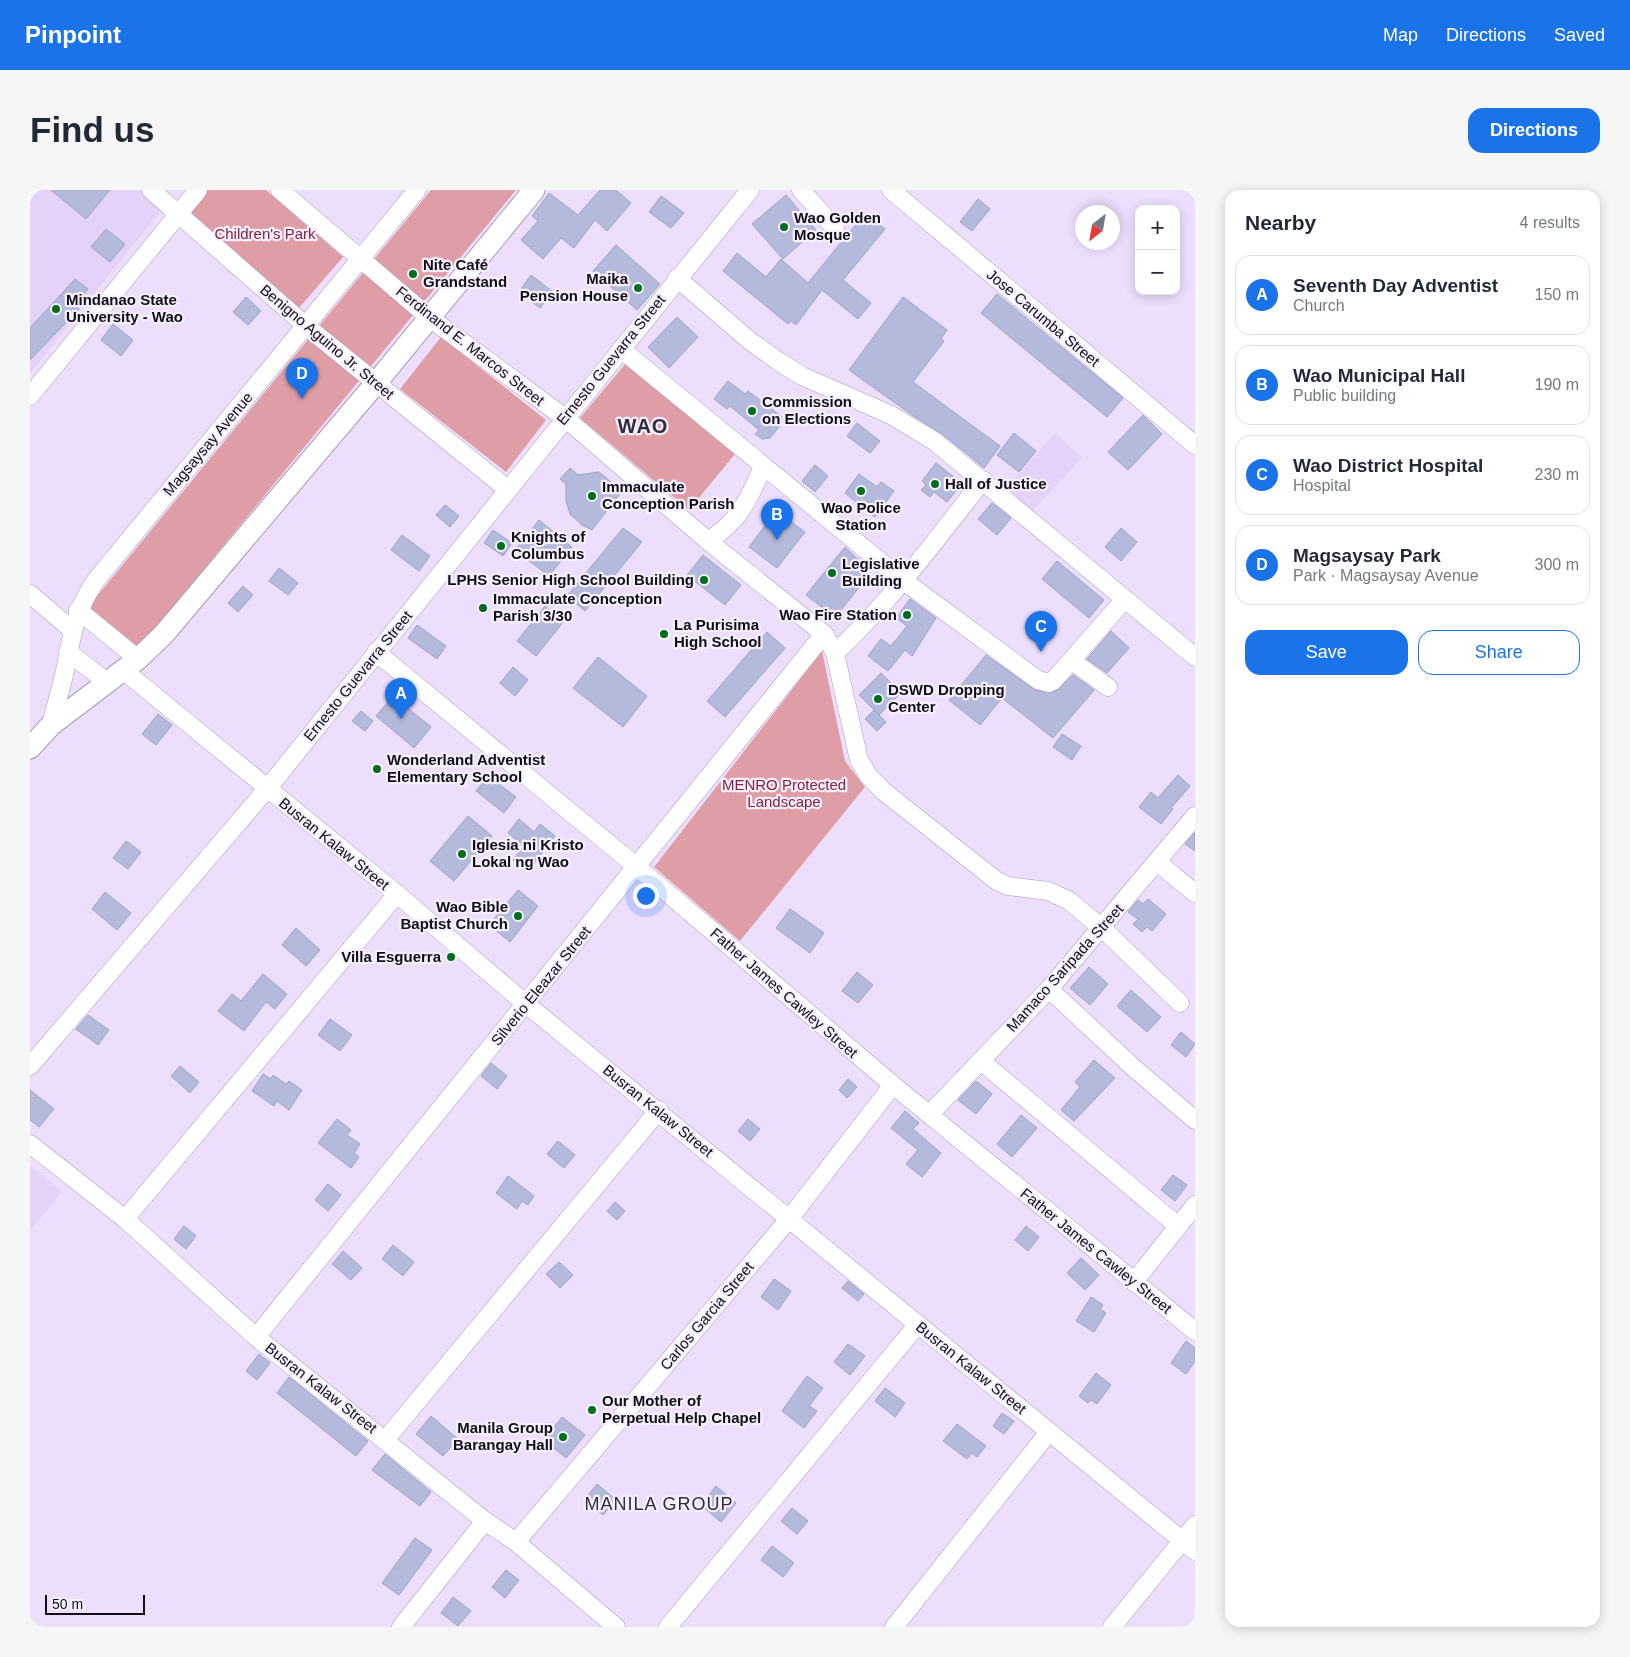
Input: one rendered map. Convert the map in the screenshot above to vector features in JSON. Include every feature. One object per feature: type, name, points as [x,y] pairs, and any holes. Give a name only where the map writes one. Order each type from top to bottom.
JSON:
[{"type":"main road","points":[[30,748],[51,724],[122,670],[190,604],[376,383],[534,190]]},
{"type":"street","name":"Benigno Aguino Jr. Street","points":[[150,190],[306,326],[507,489]]},
{"type":"street","points":[[30,396],[198,190]]},
{"type":"street","name":"Ferdinand E. Marcos Street","points":[[280,190],[430,318],[565,418],[708,541],[824,634]]},
{"type":"street","name":"Magsaysay Avenue","points":[[51,724],[78,610],[96,580],[418,190]]},
{"type":"street","name":"Ernesto Guevarra Street","points":[[30,1066],[267,790],[507,489],[750,190]]},
{"type":"street","points":[[801,190],[835,228]]},
{"type":"street","name":"Jose Carumba Street","points":[[891,190],[1195,445]]},
{"type":"street","points":[[677,278],[750,341],[778,361],[802,376],[891,415],[914,428],[983,480],[1195,657]]},
{"type":"street","points":[[621,349],[904,581],[1038,680],[1049,683],[1053,681],[1125,598]]},
{"type":"street","points":[[708,541],[728,528],[745,506],[763,467]]},
{"type":"street","points":[[835,653],[866,624],[904,581],[983,480]]},
{"type":"street","points":[[30,594],[72,630]]},
{"type":"street","points":[[78,610],[122,670]]},
{"type":"street","points":[[824,634],[835,653],[859,760],[868,775],[882,791],[990,877],[1008,886],[1058,894],[1102,928],[1180,1003]]},
{"type":"street","name":"Silverio Eleazar Street","points":[[256,1336],[638,867],[824,634]]},
{"type":"street","points":[[68,652],[122,670]]},
{"type":"street","name":"Father James Cawley Street","points":[[376,652],[638,867],[893,1086],[930,1114],[1195,1331]]},
{"type":"street","points":[[1072,661],[1108,686]]},
{"type":"street","name":"Busran Kalaw Street","points":[[122,670],[397,894],[526,1004],[659,1110],[1188,1546]]},
{"type":"street","name":"Mamaco Saripada Street","points":[[930,1114],[1049,989],[1195,816]]},
{"type":"street","points":[[1157,862],[1195,893]]},
{"type":"street","points":[[125,1219],[397,894]]},
{"type":"street","points":[[1049,989],[1135,1069],[1195,1120]]},
{"type":"street","points":[[982,1061],[1178,1226]]},
{"type":"street","name":"Carlos Garcia Street","points":[[516,1542],[789,1219],[893,1086]]},
{"type":"street","points":[[386,1439],[659,1110]]},
{"type":"street","name":"Busran Kalaw Street","points":[[30,1144],[125,1219],[256,1336],[386,1439],[485,1521],[516,1542],[616,1627]]},
{"type":"street","points":[[1134,1282],[1195,1205]]},
{"type":"street","points":[[668,1627],[918,1324]]},
{"type":"street","points":[[894,1627],[1049,1432]]},
{"type":"street","points":[[402,1627],[485,1521]]},
{"type":"street","points":[[1112,1627],[1188,1546],[1195,1524]]},
{"type":"shaded area","name":"Mindanao State University - Wao","points":[[30,190],[143,190],[164,207],[30,373]]},
{"type":"shaded area","points":[[1055,433],[1082,458],[1032,511],[1006,488]]},
{"type":"shaded area","points":[[30,1166],[62,1191],[30,1231]]},
{"type":"green space","name":"Children's Park","points":[[206,190],[266,190],[343,257],[299,308],[187,212]]},
{"type":"green space","points":[[431,190],[516,190],[139,648],[88,607]]},
{"type":"green space","points":[[441,337],[546,420],[506,472],[400,389]]},
{"type":"green space","points":[[627,362],[735,454],[689,510],[580,418]]},
{"type":"green space","name":"MENRO Protected Landscape","points":[[822,651],[845,761],[865,787],[740,941],[654,867]]},
{"type":"building","points":[[51,190],[110,190],[86,219]]},
{"type":"building","points":[[600,190],[616,190],[631,203],[607,231],[595,220],[574,248],[561,238],[543,259],[521,240],[538,221],[532,216],[549,193],[578,215]]},
{"type":"building","name":"Wao Golden Mosque","points":[[786,195],[816,230],[783,259],[752,224]]},
{"type":"building","points":[[661,196],[684,213],[671,228],[649,212]]},
{"type":"building","points":[[978,199],[990,209],[972,231],[960,222]]},
{"type":"building","points":[[865,213],[885,229],[843,280],[871,303],[858,319],[822,290],[796,325],[791,321],[788,324],[723,271],[737,253],[766,277],[781,259],[808,283]]},
{"type":"building","points":[[106,229],[125,244],[110,262],[91,247]]},
{"type":"building","points":[[616,245],[660,284],[637,310],[593,271]]},
{"type":"building","points":[[531,275],[553,292],[540,308],[519,292]]},
{"type":"building","points":[[75,279],[88,289],[75,305],[79,309],[30,360],[30,328]]},
{"type":"building","points":[[997,294],[1123,398],[1107,417],[981,313]]},
{"type":"building","points":[[246,297],[261,311],[248,325],[233,312]]},
{"type":"building","points":[[903,297],[947,330],[941,339],[944,341],[913,382],[1000,446],[984,468],[941,433],[912,415],[849,370]]},
{"type":"building","points":[[677,317],[698,337],[669,368],[648,347]]},
{"type":"building","points":[[113,324],[133,340],[121,356],[101,340]]},
{"type":"building","points":[[728,381],[745,394],[748,391],[782,417],[780,426],[770,438],[762,439],[755,434],[759,430],[730,406],[727,409],[714,399]]},
{"type":"building","points":[[1143,415],[1162,434],[1128,470],[1108,452]]},
{"type":"building","points":[[857,423],[880,441],[870,453],[847,436]]},
{"type":"building","points":[[1014,433],[1036,451],[1019,472],[997,455]]},
{"type":"building","points":[[936,463],[962,483],[947,502],[934,492],[930,497],[921,490],[926,485],[922,481]]},
{"type":"building","points":[[815,465],[828,476],[815,492],[802,481]]},
{"type":"building","name":"Immaculate Conception Parish","points":[[570,468],[578,475],[599,472],[622,491],[592,530],[582,525],[570,514],[566,501],[566,484],[560,479]]},
{"type":"building","points":[[859,474],[877,487],[881,482],[894,491],[875,517],[845,493]]},
{"type":"building","points":[[992,503],[1011,518],[997,535],[978,519]]},
{"type":"building","points":[[445,505],[459,516],[450,527],[436,515]]},
{"type":"building","points":[[776,511],[805,532],[777,568],[749,547]]},
{"type":"building","points":[[539,520],[572,547],[549,576],[515,550]]},
{"type":"building","points":[[623,528],[642,542],[585,611],[567,596]]},
{"type":"building","points":[[1121,528],[1137,542],[1121,561],[1105,547]]},
{"type":"building","points":[[493,530],[512,543],[503,556],[484,543]]},
{"type":"building","points":[[402,535],[430,556],[419,571],[391,550]]},
{"type":"building","points":[[845,547],[863,564],[858,571],[863,575],[858,582],[861,585],[835,617],[806,595]]},
{"type":"building","points":[[703,555],[741,585],[725,605],[687,575]]},
{"type":"building","points":[[1057,561],[1104,600],[1089,618],[1042,579]]},
{"type":"building","points":[[279,568],[298,583],[288,595],[269,581]]},
{"type":"building","points":[[243,586],[253,595],[238,612],[228,603]]},
{"type":"building","points":[[910,599],[936,618],[912,656],[905,650],[888,671],[868,656],[881,639],[891,646],[907,626],[896,618]]},
{"type":"building","points":[[545,606],[564,621],[536,656],[517,641]]},
{"type":"building","points":[[417,625],[446,646],[437,659],[408,638]]},
{"type":"building","points":[[1111,631],[1129,648],[1107,673],[1087,659]]},
{"type":"building","points":[[767,632],[785,648],[725,717],[707,701]]},
{"type":"building","points":[[986,655],[1035,690],[1054,692],[1073,675],[1094,690],[1053,738],[1002,698],[980,725],[949,700]]},
{"type":"building","points":[[598,657],[647,696],[623,727],[573,688]]},
{"type":"building","points":[[513,667],[528,680],[515,696],[500,683]]},
{"type":"building","points":[[881,673],[901,693],[879,715],[859,695]]},
{"type":"building","points":[[393,696],[431,727],[414,748],[376,716]]},
{"type":"building","points":[[874,710],[886,722],[877,731],[865,719]]},
{"type":"building","points":[[361,711],[373,721],[365,731],[352,721]]},
{"type":"building","points":[[158,714],[172,725],[156,745],[142,734]]},
{"type":"building","points":[[1062,734],[1081,746],[1072,760],[1053,747]]},
{"type":"building","points":[[1178,775],[1190,786],[1171,808],[1173,809],[1161,824],[1139,807],[1151,792],[1158,798]]},
{"type":"building","points":[[488,776],[516,797],[504,813],[476,791]]},
{"type":"building","points":[[468,816],[492,836],[454,881],[430,861]]},
{"type":"building","points":[[519,819],[534,832],[540,824],[555,836],[528,872],[513,860],[524,846],[508,833]]},
{"type":"building","points":[[1195,832],[1195,851],[1185,844]]},
{"type":"building","points":[[126,841],[141,852],[128,869],[113,858]]},
{"type":"building","points":[[518,890],[538,906],[510,942],[489,925]]},
{"type":"building","points":[[105,892],[131,913],[117,930],[92,909]]},
{"type":"building","points":[[1148,899],[1166,914],[1152,931],[1147,927],[1142,932],[1133,924],[1138,919],[1128,912],[1138,900],[1143,904]]},
{"type":"building","points":[[790,909],[824,933],[810,953],[776,928]]},
{"type":"building","points":[[296,928],[320,950],[306,966],[282,945]]},
{"type":"building","points":[[1089,967],[1108,984],[1090,1005],[1070,988]]},
{"type":"building","points":[[857,972],[873,985],[858,1003],[842,991]]},
{"type":"building","points":[[263,974],[287,994],[275,1009],[266,1002],[244,1031],[218,1011],[232,994],[241,1001]]},
{"type":"building","points":[[1131,990],[1161,1017],[1147,1032],[1117,1006]]},
{"type":"building","points":[[88,1015],[109,1030],[98,1045],[76,1029]]},
{"type":"building","points":[[330,1019],[352,1035],[340,1051],[318,1035]]},
{"type":"building","points":[[1181,1032],[1195,1044],[1186,1057],[1171,1045]]},
{"type":"building","points":[[1094,1060],[1115,1078],[1074,1121],[1061,1110],[1080,1087],[1075,1082]]},
{"type":"building","points":[[491,1063],[507,1076],[497,1089],[481,1076]]},
{"type":"building","points":[[180,1066],[199,1082],[190,1093],[171,1076]]},
{"type":"building","points":[[263,1074],[271,1079],[273,1075],[286,1084],[289,1081],[302,1090],[289,1110],[277,1101],[274,1106],[252,1091]]},
{"type":"building","points":[[848,1079],[857,1087],[847,1098],[839,1090]]},
{"type":"building","points":[[976,1081],[992,1094],[976,1114],[958,1100]]},
{"type":"building","points":[[30,1090],[54,1109],[39,1127],[30,1120]]},
{"type":"building","points":[[905,1111],[919,1123],[913,1129],[941,1153],[922,1177],[906,1164],[918,1150],[891,1128]]},
{"type":"building","points":[[1021,1115],[1037,1128],[1012,1157],[997,1144]]},
{"type":"building","points":[[337,1119],[351,1130],[347,1135],[360,1144],[354,1153],[359,1157],[351,1168],[318,1143]]},
{"type":"building","points":[[748,1119],[760,1129],[750,1141],[738,1131]]},
{"type":"building","points":[[558,1141],[575,1155],[564,1168],[547,1154]]},
{"type":"building","points":[[1173,1175],[1187,1185],[1175,1201],[1161,1190]]},
{"type":"building","points":[[508,1176],[534,1196],[528,1205],[522,1201],[517,1209],[496,1193]]},
{"type":"building","points":[[328,1184],[341,1195],[328,1211],[315,1200]]},
{"type":"building","points":[[615,1202],[625,1211],[617,1220],[607,1211]]},
{"type":"building","points":[[184,1226],[196,1236],[186,1249],[174,1239]]},
{"type":"building","points":[[1026,1226],[1039,1237],[1028,1251],[1015,1240]]},
{"type":"building","points":[[393,1245],[414,1262],[403,1276],[382,1259]]},
{"type":"building","points":[[343,1251],[362,1268],[351,1280],[332,1264]]},
{"type":"building","points":[[1081,1258],[1099,1275],[1085,1290],[1067,1273]]},
{"type":"building","points":[[559,1262],[573,1275],[560,1288],[546,1274]]},
{"type":"building","points":[[774,1279],[791,1291],[778,1310],[761,1297]]},
{"type":"building","points":[[848,1281],[864,1294],[858,1301],[842,1288]]},
{"type":"building","points":[[1091,1297],[1103,1305],[1100,1309],[1106,1313],[1094,1332],[1076,1321]]},
{"type":"building","points":[[1186,1341],[1195,1348],[1195,1361],[1186,1374],[1171,1363]]},
{"type":"building","points":[[848,1344],[865,1356],[850,1375],[834,1362]]},
{"type":"building","points":[[259,1354],[270,1363],[257,1380],[246,1371]]},
{"type":"building","points":[[1096,1373],[1111,1385],[1097,1404],[1091,1400],[1088,1403],[1079,1396]]},
{"type":"building","points":[[807,1376],[823,1388],[809,1406],[817,1411],[804,1428],[782,1411]]},
{"type":"building","points":[[289,1377],[368,1441],[356,1456],[277,1393]]},
{"type":"building","points":[[885,1388],[905,1403],[895,1417],[875,1401]]},
{"type":"building","points":[[1002,1413],[1014,1421],[1004,1434],[993,1426]]},
{"type":"building","points":[[431,1416],[458,1439],[443,1456],[416,1434]]},
{"type":"building","points":[[562,1417],[585,1435],[566,1458],[544,1440]]},
{"type":"building","points":[[957,1424],[986,1446],[977,1457],[972,1453],[967,1459],[943,1441]]},
{"type":"building","points":[[385,1454],[431,1492],[420,1506],[372,1470]]},
{"type":"building","points":[[597,1484],[616,1500],[603,1515],[585,1499]]},
{"type":"building","points":[[716,1486],[736,1503],[721,1522],[701,1505]]},
{"type":"building","points":[[792,1508],[808,1521],[797,1534],[781,1521]]},
{"type":"building","points":[[415,1538],[432,1550],[399,1595],[382,1583]]},
{"type":"building","points":[[772,1546],[794,1563],[783,1577],[761,1560]]},
{"type":"building","points":[[506,1570],[519,1580],[505,1598],[492,1587]]},
{"type":"building","points":[[453,1597],[471,1611],[458,1626],[441,1613]]},
{"type":"place","name":"Wao Golden Mosque","points":[[784,227]]},
{"type":"place","name":"Nite Café Grandstand","points":[[413,274]]},
{"type":"place","name":"Maika Pension House","points":[[638,288]]},
{"type":"place","name":"Mindanao State University - Wao","points":[[56,309]]},
{"type":"place","name":"Magsaysay Park","points":[[302,399]]},
{"type":"place","name":"Commission on Elections","points":[[752,411]]},
{"type":"place","name":"Hall of Justice","points":[[935,484]]},
{"type":"place","name":"Wao Police Station","points":[[861,491]]},
{"type":"place","name":"Immaculate Conception Parish","points":[[592,496]]},
{"type":"place","name":"Wao Municipal Hall","points":[[777,540]]},
{"type":"place","name":"Knights of Columbus","points":[[501,546]]},
{"type":"place","name":"Legislative Building","points":[[832,573]]},
{"type":"place","name":"LPHS Senior High School Building","points":[[704,580]]},
{"type":"place","name":"Immaculate Conception Parish 3/30","points":[[483,608]]},
{"type":"place","name":"Wao Fire Station","points":[[907,615]]},
{"type":"place","name":"La Purisima High School","points":[[664,634]]},
{"type":"place","name":"Wao District Hospital","points":[[1041,652]]},
{"type":"place","name":"DSWD Dropping Center","points":[[878,699]]},
{"type":"place","name":"Seventh Day Adventist","points":[[401,719]]},
{"type":"place","name":"Wonderland Adventist Elementary School","points":[[377,769]]},
{"type":"place","name":"Iglesia ni Kristo Lokal ng Wao","points":[[462,854]]},
{"type":"place","name":"Wao Bible Baptist Church","points":[[518,916]]},
{"type":"place","name":"Villa Esguerra","points":[[451,957]]},
{"type":"place","name":"Our Mother of Perpetual Help Chapel","points":[[592,1410]]},
{"type":"place","name":"Manila Group Barangay Hall","points":[[563,1437]]},
{"type":"district","name":"WAO","points":[[643,426]]},
{"type":"district","name":"MANILA GROUP","points":[[659,1504]]}]
